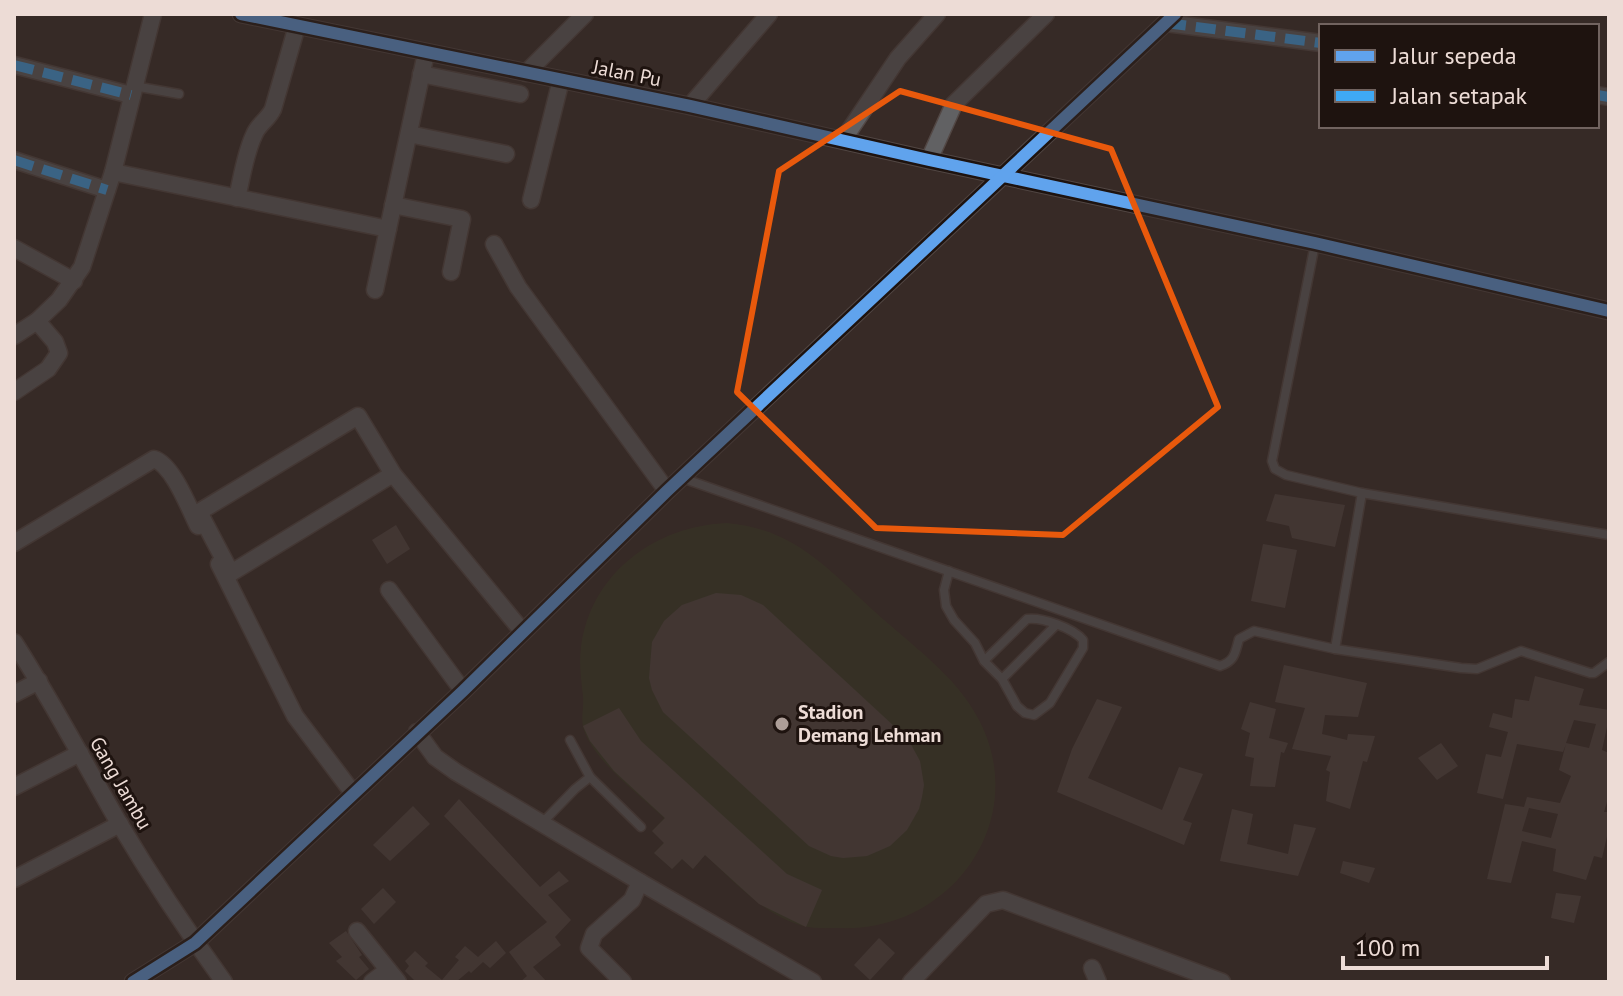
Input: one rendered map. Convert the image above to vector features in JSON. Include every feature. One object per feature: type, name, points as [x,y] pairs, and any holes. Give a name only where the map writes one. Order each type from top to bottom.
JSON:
[{"type":"street","points":[[14,336],[37,321],[74,281],[82,267],[113,172],[153,14]]},
{"type":"street","name":"Jalan Pu","points":[[241,14],[690,106],[1609,311]]},
{"type":"street","points":[[237,198],[255,130],[270,115],[304,28],[323,14]]},
{"type":"street","points":[[526,73],[585,14]]},
{"type":"street","points":[[690,106],[769,14]]},
{"type":"street","points":[[843,140],[898,58],[937,14]]},
{"type":"street","points":[[929,160],[954,104],[1046,14]]},
{"type":"street","points":[[133,982],[195,943],[463,691],[667,491],[1006,175],[1166,17],[1319,43]]},
{"type":"street","points":[[375,290],[426,53]]},
{"type":"street","points":[[14,65],[132,91]]},
{"type":"street","points":[[421,74],[520,94]]},
{"type":"street","points":[[531,200],[561,80]]},
{"type":"street","points":[[409,134],[506,154]]},
{"type":"street","points":[[14,160],[107,190]]},
{"type":"street","points":[[113,172],[388,229]]},
{"type":"street","points":[[393,205],[462,219],[451,272]]},
{"type":"street","points":[[494,244],[518,287],[667,491]]},
{"type":"street","points":[[14,248],[74,281]]},
{"type":"street","points":[[14,392],[48,369],[59,353],[55,342],[37,321]]},
{"type":"street","points":[[393,474],[231,573],[199,512],[358,416],[393,474],[523,632]]},
{"type":"street","points":[[14,543],[147,462],[154,459],[161,461],[283,687],[295,716],[353,793]]},
{"type":"street","points":[[389,590],[463,691]]},
{"type":"street","name":"Gang Jambu","points":[[14,642],[120,824],[195,943],[224,982]]},
{"type":"street","points":[[14,694],[39,681]]},
{"type":"street","points":[[417,732],[428,749],[445,764],[813,982]]},
{"type":"street","points":[[14,787],[80,753]]},
{"type":"street","points":[[14,879],[120,824]]},
{"type":"street","points":[[623,982],[589,948],[594,934],[632,900],[640,882]]},
{"type":"street","points":[[911,982],[986,904],[1003,900],[1222,982]]},
{"type":"street","points":[[357,931],[393,976],[372,982]]},
{"type":"lane","points":[[132,91],[179,94]]},
{"type":"lane","points":[[1315,243],[1272,461],[1275,469],[1286,475],[1362,493],[1609,535]]},
{"type":"lane","points":[[682,477],[1220,666],[1234,657],[1239,639],[1254,631],[1335,649],[1461,668],[1477,669],[1521,651],[1590,673],[1609,662]]},
{"type":"lane","points":[[1335,649],[1362,493]]},
{"type":"lane","points":[[949,571],[944,590],[946,606],[975,643],[984,661],[1002,679],[1017,706],[1025,713],[1034,715],[1050,703],[1083,648],[1083,640],[1077,634],[1035,618],[1027,619],[984,661]]},
{"type":"lane","points":[[1002,679],[1055,626]]},
{"type":"lane","points":[[570,740],[590,777],[641,827]]},
{"type":"lane","points":[[542,823],[590,777]]},
{"type":"highlighted area","points":[[900,91],[1111,149],[1218,407],[1063,535],[876,528],[737,392],[779,171]]},
{"type":"green space","name":"Stadion Demang Lehman","points":[[727,523],[772,533],[808,553],[932,661],[970,704],[979,720],[993,758],[995,796],[987,832],[970,864],[946,891],[915,912],[879,925],[807,927],[762,906],[705,855],[693,869],[682,859],[672,869],[654,853],[664,842],[652,831],[664,818],[606,764],[588,739],[582,723],[580,653],[587,621],[598,597],[631,558],[652,544],[700,526]]},
{"type":"building","points":[[1275,494],[1345,505],[1335,547],[1292,538],[1289,526],[1266,521]]},
{"type":"building","points":[[396,525],[410,549],[387,564],[372,540]]},
{"type":"building","points":[[1263,544],[1297,550],[1285,608],[1251,601]]},
{"type":"building","points":[[716,593],[741,595],[763,605],[908,739],[920,761],[924,785],[922,797],[907,830],[890,846],[867,856],[843,858],[809,846],[663,712],[649,678],[652,642],[664,621],[682,605]]},
{"type":"building","points":[[1284,665],[1367,683],[1358,717],[1325,715],[1322,734],[1347,740],[1348,734],[1375,736],[1367,762],[1363,761],[1350,809],[1326,801],[1330,772],[1326,770],[1331,756],[1292,749],[1305,708],[1275,702]]},
{"type":"building","points":[[1535,676],[1584,689],[1579,705],[1609,710],[1609,727],[1602,750],[1609,753],[1609,795],[1604,812],[1609,812],[1609,828],[1602,858],[1594,856],[1586,880],[1553,871],[1556,849],[1522,841],[1511,883],[1487,879],[1505,804],[1524,807],[1527,797],[1560,803],[1571,776],[1559,770],[1566,744],[1563,752],[1517,744],[1503,799],[1477,793],[1486,754],[1501,757],[1508,732],[1489,727],[1493,713],[1512,718],[1515,699],[1529,701]],"holes":[[[1574,720],[1596,724],[1589,748],[1566,743]],[[1529,808],[1558,814],[1551,838],[1522,831]]]},
{"type":"building","points":[[1097,699],[1122,707],[1088,778],[1162,810],[1179,767],[1203,774],[1183,820],[1192,823],[1184,845],[1057,792],[1072,749]]},
{"type":"building","points":[[1250,702],[1276,709],[1269,738],[1288,743],[1284,753],[1281,752],[1275,787],[1250,786],[1254,758],[1245,756],[1250,733],[1241,729]]},
{"type":"building","points":[[619,708],[641,741],[787,874],[822,890],[806,927],[759,904],[705,855],[693,869],[682,859],[672,869],[654,853],[664,843],[652,831],[665,818],[614,771],[590,741],[583,726]]},
{"type":"building","points":[[1441,743],[1458,766],[1437,780],[1418,758]]},
{"type":"building","points":[[459,799],[540,887],[559,871],[569,881],[548,895],[571,920],[555,937],[561,945],[533,967],[547,982],[520,982],[527,976],[509,952],[547,922],[444,816]]},
{"type":"building","points":[[413,806],[430,824],[390,861],[373,845]]},
{"type":"building","points":[[1232,809],[1253,814],[1247,844],[1288,854],[1294,824],[1316,828],[1298,876],[1220,861]]},
{"type":"building","points":[[1343,861],[1375,868],[1369,883],[1340,873]]},
{"type":"building","points":[[383,888],[396,902],[374,924],[361,909]]},
{"type":"building","points":[[1556,893],[1581,896],[1574,923],[1551,918]]},
{"type":"building","points":[[346,931],[369,969],[356,980],[336,961],[342,957],[329,943]]},
{"type":"building","points":[[879,938],[895,953],[870,980],[854,965]]},
{"type":"building","points":[[496,941],[506,953],[490,968],[483,962],[456,982],[416,982],[405,971],[409,966],[405,961],[415,951],[428,963],[425,966],[442,980],[459,960],[455,957],[465,946],[478,957]]},
{"type":"marked path","points":[[1166,23],[1319,43]]},
{"type":"marked path","points":[[14,65],[131,95]]},
{"type":"marked path","points":[[1599,95],[1609,97]]},
{"type":"marked path","points":[[14,160],[107,190]]},
{"type":"cycle path","points":[[241,14],[690,106],[1609,311]]},
{"type":"cycle path","points":[[133,982],[195,943],[463,691],[667,491],[1175,14]]},
{"type":"place","name":"Stadion Demang Lehman","points":[[782,724]]}]
